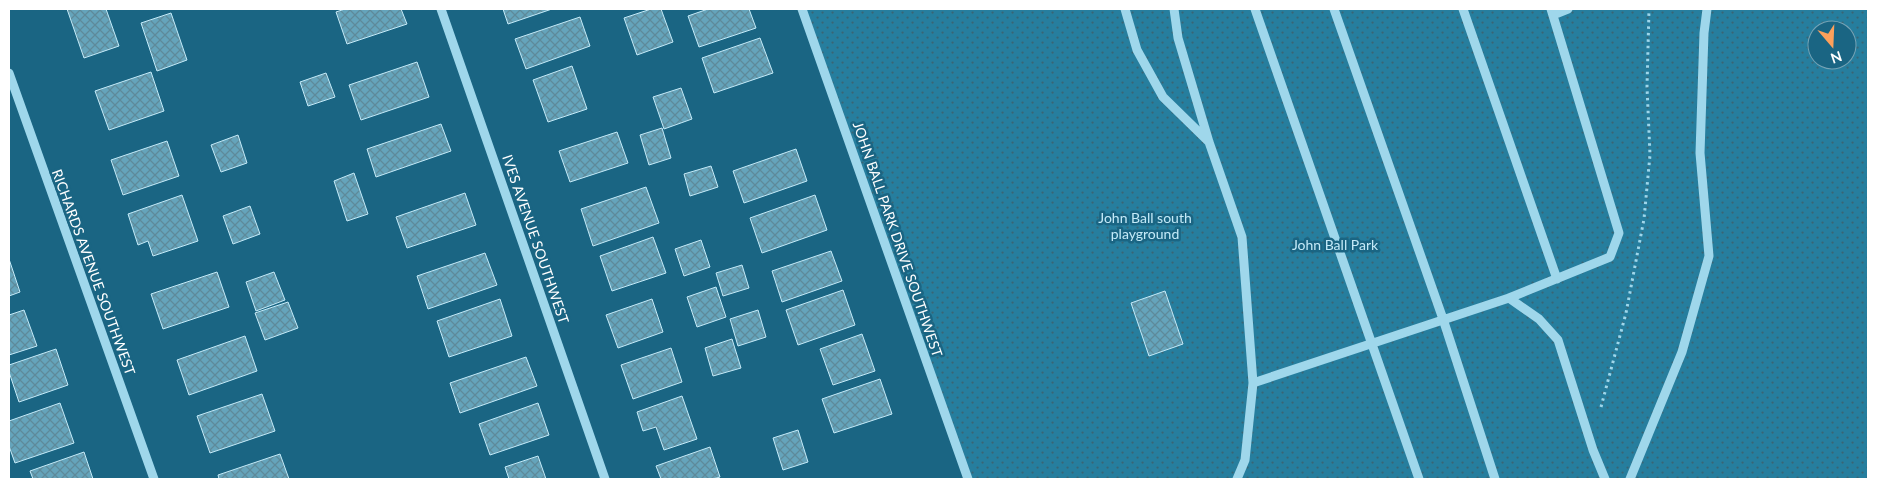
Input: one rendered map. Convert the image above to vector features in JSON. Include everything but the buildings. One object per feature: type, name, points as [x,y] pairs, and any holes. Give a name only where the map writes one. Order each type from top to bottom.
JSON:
[{"type":"street","name":"IVES AVENUE SOUTHWEST","points":[[441,9],[606,479]]},
{"type":"street","name":"JOHN BALL PARK DRIVE SOUTHWEST","points":[[802,9],[968,479]]},
{"type":"street","points":[[1125,9],[1137,50],[1163,97],[1209,142]]},
{"type":"street","points":[[1174,9],[1178,38],[1209,142],[1242,237],[1253,383],[1245,460],[1237,479]]},
{"type":"street","points":[[1255,9],[1419,479]]},
{"type":"street","points":[[1334,9],[1443,319],[1495,479]]},
{"type":"street","points":[[1462,9],[1557,278]]},
{"type":"street","points":[[1253,383],[1509,298],[1610,257],[1619,233],[1552,12],[1568,9]]},
{"type":"street","points":[[1630,479],[1682,352],[1709,256],[1700,153],[1704,33],[1707,9]]},
{"type":"street","name":"RICHARDS AVENUE SOUTHWEST","points":[[9,73],[154,479]]},
{"type":"street","points":[[1509,298],[1539,319],[1558,340],[1593,450],[1605,479]]},
{"type":"green space","name":"John Ball Park","points":[[802,9],[1868,9],[1868,479],[968,479]]},
{"type":"park label","name":"John Ball south playground","points":[[1145,226]]}]
